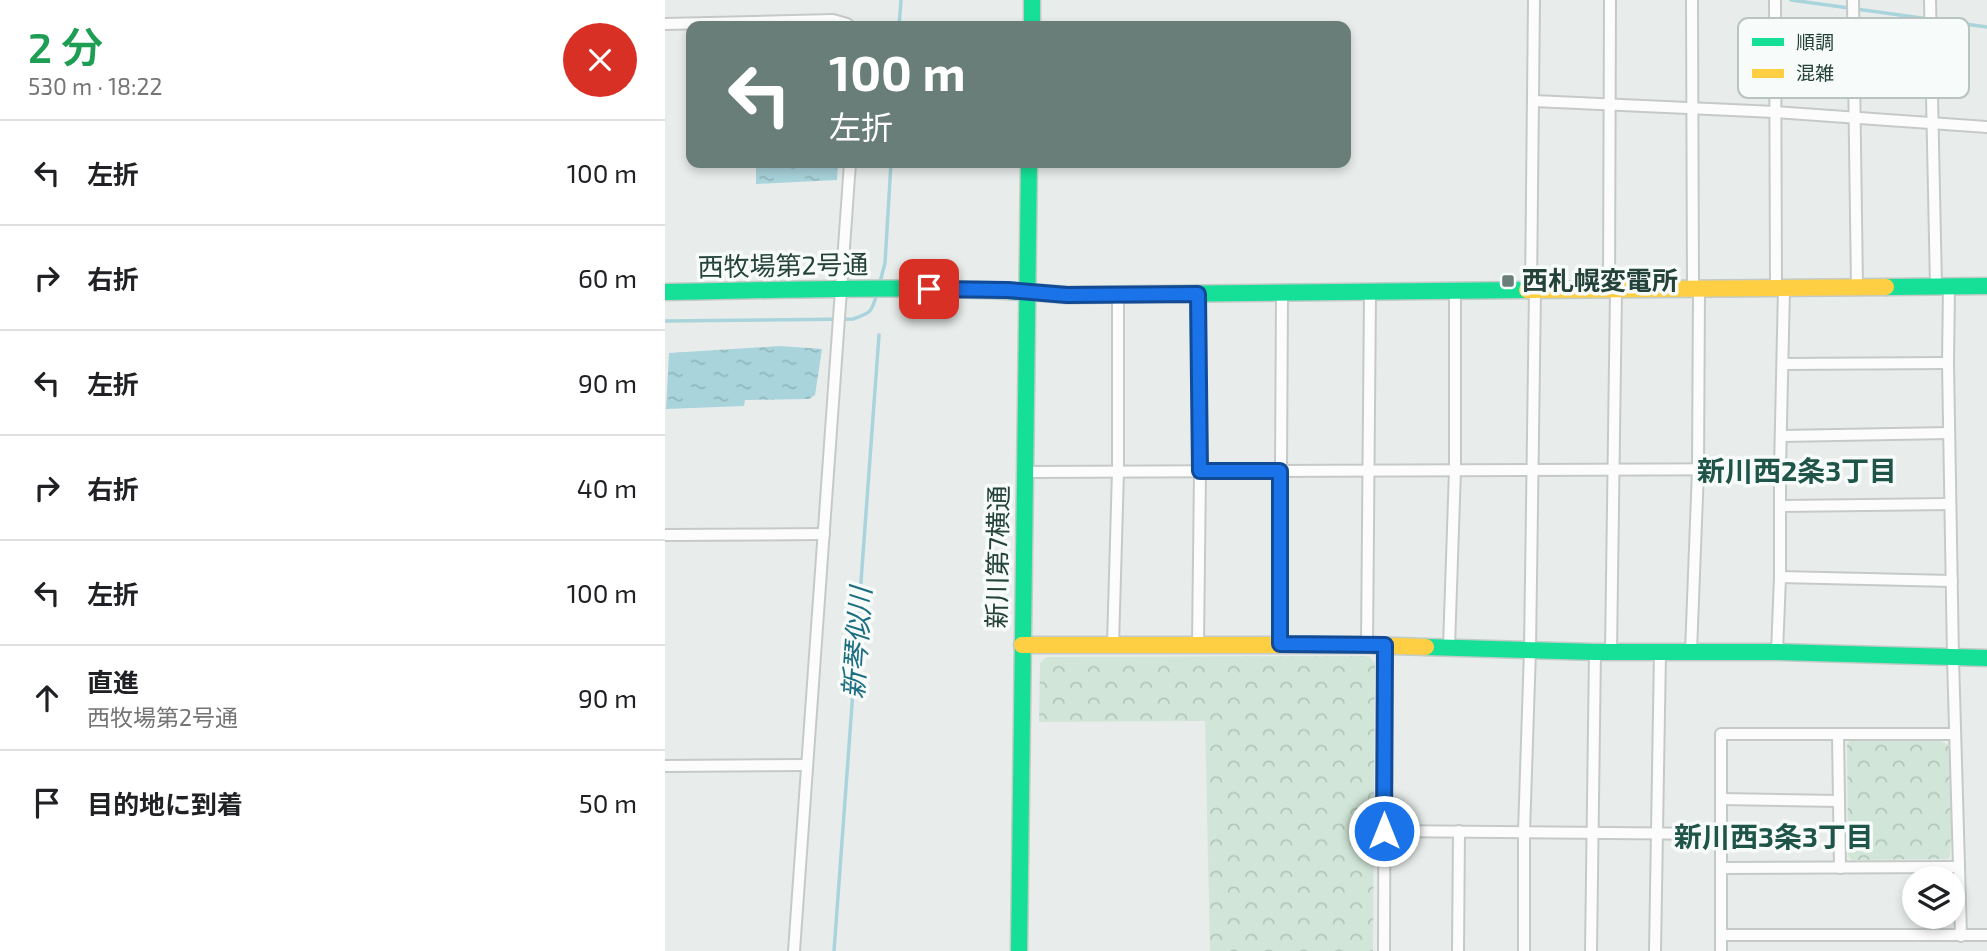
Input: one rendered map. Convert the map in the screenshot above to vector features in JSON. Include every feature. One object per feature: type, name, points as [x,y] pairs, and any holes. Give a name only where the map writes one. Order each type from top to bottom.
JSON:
[{"type":"street","points":[[1032,0],[1032,21]]},
{"type":"street","points":[[1524,951],[1524,832],[1533,470],[1534,0]]},
{"type":"street","points":[[1591,951],[1593,833],[1615,470],[1609,0]]},
{"type":"street","points":[[1775,0],[1775,18]]},
{"type":"street","points":[[1853,0],[1853,18]]},
{"type":"street","points":[[1691,652],[1698,470],[1692,4]]},
{"type":"street","points":[[777,21],[836,21]]},
{"type":"street","points":[[665,23],[686,23]]},
{"type":"street","points":[[1775,98],[1783,364],[1777,652]]},
{"type":"street","points":[[1853,98],[1857,288]]},
{"type":"street","points":[[1932,98],[1948,363],[1959,866]]},
{"type":"street","points":[[1534,101],[1775,112],[1987,127]]},
{"type":"street","points":[[794,951],[851,168]]},
{"type":"street","name":"新川第7横通","points":[[1019,951],[1029,168]]},
{"type":"street","name":"西牧場第2号通","points":[[665,292],[902,289],[1067,295],[1987,286]]},
{"type":"street","points":[[1449,648],[1455,470],[1455,291]]},
{"type":"street","points":[[1367,645],[1370,292]]},
{"type":"street","points":[[1280,644],[1282,293]]},
{"type":"street","points":[[1113,645],[1118,471],[1118,294]]},
{"type":"street","points":[[1198,294],[1198,645]]},
{"type":"street","points":[[1783,364],[1948,363]]},
{"type":"street","points":[[1781,436],[1949,433]]},
{"type":"street","points":[[1024,471],[1780,470]]},
{"type":"street","points":[[1780,506],[1950,504]]},
{"type":"street","points":[[665,535],[824,534]]},
{"type":"street","points":[[1780,577],[1952,581]]},
{"type":"street","points":[[1022,645],[1385,645],[1603,652],[1777,652],[1987,658]]},
{"type":"street","points":[[1384,951],[1385,645]]},
{"type":"street","points":[[1655,951],[1660,652]]},
{"type":"street","points":[[1721,951],[1721,734],[1955,734]]},
{"type":"street","points":[[1838,734],[1840,867]]},
{"type":"street","points":[[665,766],[807,765]]},
{"type":"street","points":[[1721,799],[1839,801]]},
{"type":"street","points":[[1384,831],[1721,834]]},
{"type":"street","points":[[1458,951],[1459,831]]},
{"type":"street","points":[[1721,868],[1902,867]]},
{"type":"street","points":[[1961,929],[1961,936]]},
{"type":"street","points":[[1721,935],[1987,935]]},
{"type":"green space","points":[[1369,656],[1375,663],[1373,951],[1210,951],[1205,721],[1039,722],[1040,663],[1046,657]]},
{"type":"green space","points":[[1927,734],[1948,745],[1955,761],[1950,856],[1948,859],[1852,860],[1848,856],[1847,744],[1851,740]]},
{"type":"water","points":[[756,168],[838,168],[837,180],[756,184]]},
{"type":"water","points":[[780,346],[822,349],[815,395],[809,399],[745,400],[744,406],[666,409],[669,353]]},
{"type":"waterway","points":[[899,21],[901,0]]},
{"type":"waterway","points":[[1791,0],[1922,18]]},
{"type":"waterway","points":[[1969,25],[1987,27]]},
{"type":"waterway","points":[[879,286],[885,263],[891,168]]},
{"type":"waterway","points":[[665,321],[853,319],[870,311],[877,293]]},
{"type":"waterway","name":"新琴似川","points":[[834,951],[879,335]]},
{"type":"traffic: fast","points":[[1032,0],[1032,21]]},
{"type":"traffic: fast","points":[[1019,951],[1029,168]]},
{"type":"traffic: fast","points":[[1886,287],[1987,286]]},
{"type":"traffic: fast","points":[[665,292],[917,289],[1067,295],[1527,290]]},
{"type":"traffic: fast","points":[[1426,647],[1987,658]]},
{"type":"traffic: slow","points":[[1527,290],[1886,287]]},
{"type":"traffic: slow","points":[[1022,645],[1426,647]]},
{"type":"place","name":"西札幌変電所","points":[[1508,281]]},
{"type":"district","name":"新川西2条3丁目","points":[[1797,471]]},
{"type":"district","name":"新川西3条3丁目","points":[[1774,837]]},
{"type":"route","points":[[929,289],[1008,290],[1067,295],[1198,294],[1200,471],[1280,471],[1280,644],[1385,645],[1384,831]]}]
